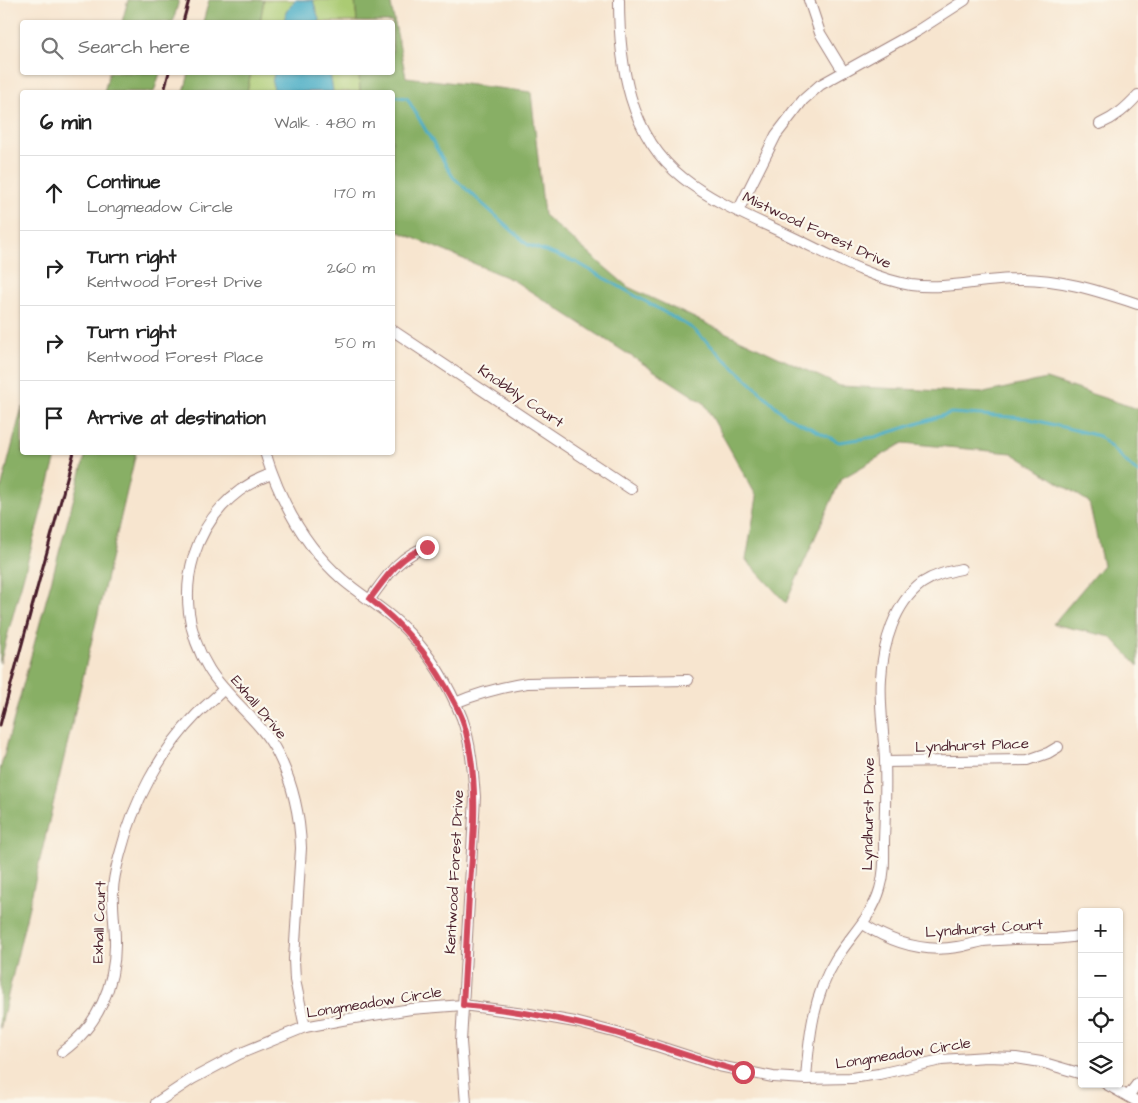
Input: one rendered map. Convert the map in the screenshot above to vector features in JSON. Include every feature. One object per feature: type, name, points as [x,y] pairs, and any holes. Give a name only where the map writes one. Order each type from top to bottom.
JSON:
[{"type":"street","name":"Mistwood Forest Drive","points":[[618,0],[627,88],[642,129],[663,158],[681,178],[694,187],[738,211],[829,255],[890,280],[928,286],[949,286],[1016,279],[1041,279],[1096,290],[1138,304]]},
{"type":"street","points":[[809,0],[820,32],[843,71]]},
{"type":"street","points":[[738,211],[776,136],[803,100],[820,85],[917,31],[965,0]]},
{"type":"street","points":[[1100,124],[1126,109],[1138,95]]},
{"type":"street","name":"Knobbly Court","points":[[395,332],[631,489]]},
{"type":"street","name":"Kentwood Forest Drive","points":[[266,455],[271,474],[290,514],[309,543],[325,563],[344,580],[388,613],[418,643],[435,667],[462,720],[469,747],[475,797],[461,1042],[466,1103]]},
{"type":"street","name":"Exhall Drive","points":[[271,474],[244,487],[219,509],[208,524],[199,540],[193,559],[187,598],[193,633],[209,669],[224,689],[265,733],[277,752],[290,781],[297,807],[301,848],[294,959],[298,1002],[305,1028]]},
{"type":"street","points":[[370,599],[400,561],[416,551],[427,547]]},
{"type":"street","name":"Lyndhurst Drive","points":[[806,1079],[812,1023],[818,994],[836,958],[863,924],[877,897],[884,871],[885,762],[881,679],[887,642],[894,620],[903,604],[922,583],[946,572],[961,569]]},
{"type":"street","points":[[455,703],[490,690],[527,683],[688,680]]},
{"type":"street","name":"Exhall Court","points":[[62,1052],[75,1043],[86,1031],[96,1017],[105,997],[114,959],[112,889],[120,852],[144,790],[161,760],[178,736],[196,715],[224,689]]},
{"type":"street","name":"Lyndhurst Place","points":[[885,762],[1028,760],[1048,754],[1058,747]]},
{"type":"street","name":"Lyndhurst Court","points":[[863,924],[875,932],[902,944],[939,949],[981,942],[1068,938],[1078,936]]},
{"type":"street","name":"Longmeadow Circle","points":[[156,1103],[192,1080],[239,1054],[305,1028],[401,1010],[463,1005],[515,1011],[575,1022],[617,1033],[720,1066],[773,1077],[806,1079],[851,1078],[879,1074],[941,1060],[987,1057],[1016,1058],[1041,1062],[1078,1073]]},
{"type":"street","points":[[1128,1096],[1138,1083]]},
{"type":"street","points":[[1113,1088],[1138,1102]]},
{"type":"green space","points":[[128,0],[179,0],[174,20],[123,20]]},
{"type":"green space","points":[[209,0],[264,0],[260,20],[204,20]]},
{"type":"green space","points":[[264,0],[355,0],[357,20],[260,20]]},
{"type":"green space","points":[[355,0],[390,0],[394,20],[357,20]]},
{"type":"green space","points":[[395,24],[406,77],[531,92],[544,215],[628,287],[840,386],[984,393],[1046,379],[1138,409],[1138,666],[1111,637],[1053,624],[1103,565],[1089,502],[1012,453],[903,443],[841,479],[786,603],[746,560],[757,497],[704,403],[513,280],[397,231],[395,225],[395,90],[360,90],[359,75],[395,75]]},
{"type":"green space","points":[[108,75],[159,75],[155,90],[104,90]]},
{"type":"green space","points":[[188,75],[251,75],[247,90],[184,90]]},
{"type":"green space","points":[[251,75],[359,75],[360,90],[247,90]]},
{"type":"green space","points":[[20,415],[20,455],[56,455],[0,663],[0,493]]},
{"type":"green space","points":[[85,455],[136,455],[0,1029],[0,770]]},
{"type":"water","points":[[295,0],[313,0],[319,20],[284,20],[286,12]]},
{"type":"water","points":[[274,75],[330,75],[333,90],[274,90],[272,83]]},
{"type":"waterway","points":[[395,96],[407,98],[453,177],[528,245],[576,262],[692,328],[786,416],[839,442],[875,437],[951,413],[1026,418],[1099,436],[1138,473]]},
{"type":"railway","points":[[184,20],[189,0]]},
{"type":"railway","points":[[164,90],[168,75]]},
{"type":"railway","points":[[0,725],[73,455]]},
{"type":"route","points":[[427,547],[405,557],[396,565],[370,599],[407,631],[435,667],[455,703],[462,720],[469,747],[475,797],[463,1005],[575,1022],[743,1072]]}]
